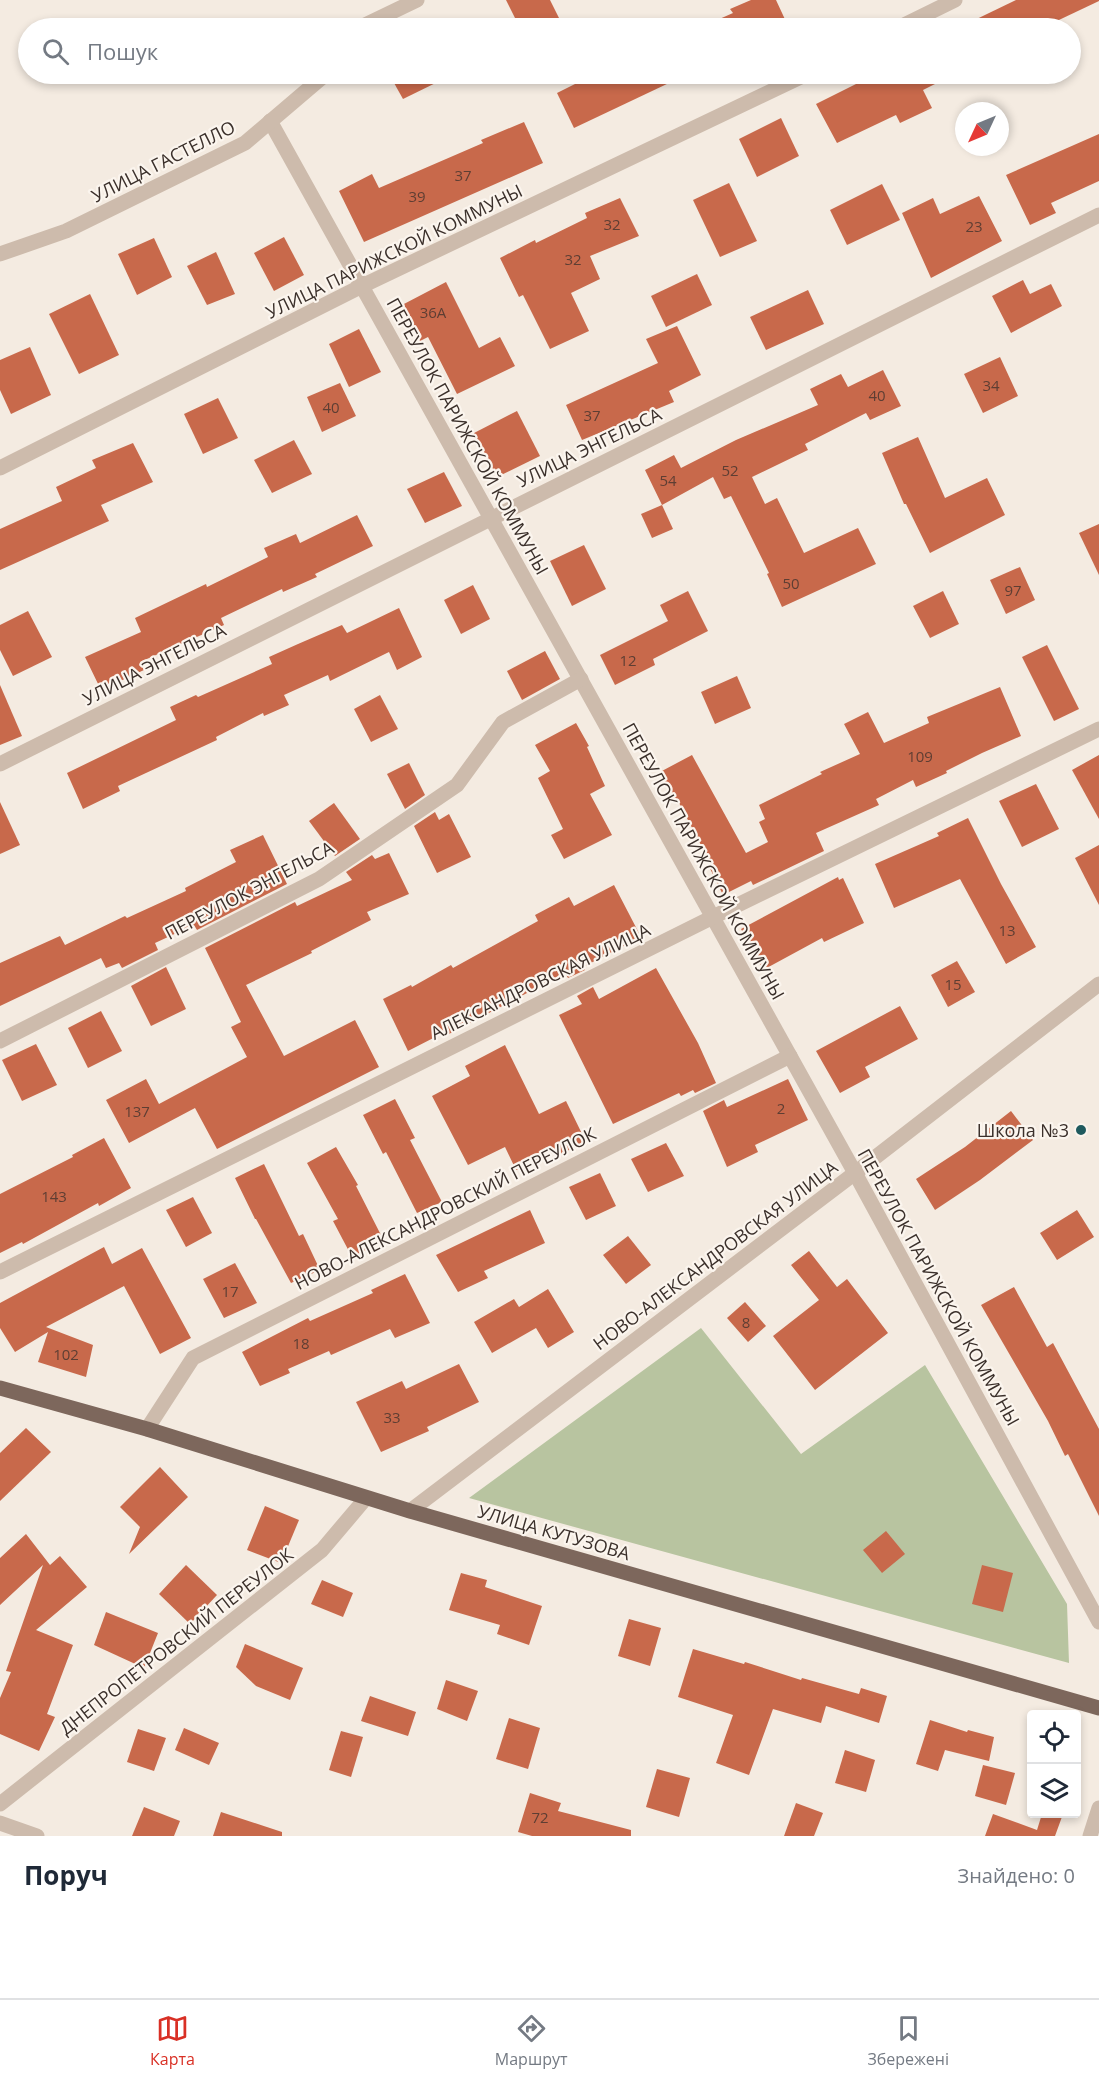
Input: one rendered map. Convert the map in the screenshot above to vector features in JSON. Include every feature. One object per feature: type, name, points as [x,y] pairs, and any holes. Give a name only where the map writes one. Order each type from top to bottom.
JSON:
[{"type":"main road","name":"УЛИЦА КУТУЗОВА","points":[[0,1388],[147,1429],[410,1511],[1099,1708]]},
{"type":"street","points":[[382,18],[417,0]]},
{"type":"street","points":[[919,18],[956,0]]},
{"type":"street","name":"УЛИЦА ГАСТЕЛЛО","points":[[0,254],[77,226],[245,143],[314,84]]},
{"type":"street","name":"УЛИЦА ПАРИЖСКОЙ КОММУНЫ","points":[[0,468],[362,286],[786,84]]},
{"type":"street","name":"ПЕРЕУЛОК ПАРИЖСКОЙ КОММУНЫ","points":[[270,121],[855,1173],[1099,1622]]},
{"type":"street","name":"УЛИЦА ЭНГЕЛЬСА","points":[[0,764],[1099,215]]},
{"type":"street","name":"ПЕРЕУЛОК ЭНГЕЛЬСА","points":[[0,1041],[319,879],[457,785],[503,722],[580,679]]},
{"type":"street","name":"АЛЕКСАНДРОВСКАЯ УЛИЦА","points":[[0,1272],[713,917],[1099,729]]},
{"type":"street","name":"НОВО-АЛЕКСАНДРОВСКАЯ УЛИЦА","points":[[410,1511],[855,1173],[1099,984]]},
{"type":"street","name":"НОВО-АЛЕКСАНДРОВСКИЙ ПЕРЕУЛОК","points":[[147,1429],[193,1358],[790,1056]]},
{"type":"street","name":"ДНЕПРОПЕТРОВСКИЙ ПЕРЕУЛОК","points":[[0,1804],[322,1550],[366,1498]]},
{"type":"street","points":[[1090,1836],[1099,1808]]},
{"type":"street","points":[[0,1824],[37,1836]]},
{"type":"green space","points":[[701,1328],[801,1454],[925,1365],[1067,1604],[1069,1663],[469,1498]]},
{"type":"building","points":[[506,0],[550,0],[559,18],[515,18]]},
{"type":"building","points":[[751,0],[776,0],[784,18],[722,18],[733,13],[730,9]]},
{"type":"building","points":[[1016,0],[1099,0],[1063,18],[979,18]]},
{"type":"building","points":[[395,84],[434,84],[403,99]]},
{"type":"building","points":[[575,84],[667,84],[574,128],[557,93]]},
{"type":"building","points":[[856,84],[935,84],[923,90],[932,108],[900,123],[896,115],[837,143],[816,104]]},
{"type":"building","points":[[781,118],[799,156],[757,177],[739,139]]},
{"type":"building","points":[[524,122],[543,163],[364,242],[339,191],[372,174],[379,188],[483,143],[481,140]]},
{"type":"building","points":[[1099,134],[1099,181],[1051,203],[1056,213],[1030,225],[1006,175]]},
{"type":"building","points":[[729,183],[757,241],[720,257],[693,200]]},
{"type":"building","points":[[882,184],[900,220],[847,245],[830,210]]},
{"type":"building","points":[[979,196],[1002,241],[931,278],[902,213],[933,198],[940,214]]},
{"type":"building","points":[[620,198],[639,236],[590,256],[600,279],[571,293],[589,331],[550,349],[523,295],[519,297],[500,258],[587,218],[585,213]]},
{"type":"building","points":[[284,237],[304,275],[274,291],[254,253]]},
{"type":"building","points":[[154,238],[172,277],[137,295],[118,254]]},
{"type":"building","points":[[216,252],[235,294],[207,305],[187,266]]},
{"type":"building","points":[[697,274],[712,305],[666,327],[651,296]]},
{"type":"building","points":[[1023,280],[1030,294],[1051,284],[1062,306],[1011,333],[992,296]]},
{"type":"building","points":[[446,282],[479,348],[500,337],[515,366],[457,394],[428,337],[420,341],[402,305]]},
{"type":"building","points":[[808,290],[824,324],[766,350],[750,317]]},
{"type":"building","points":[[90,294],[119,355],[79,374],[49,314]]},
{"type":"building","points":[[677,326],[701,375],[669,391],[674,402],[582,440],[566,405],[658,363],[646,339]]},
{"type":"building","points":[[359,329],[381,372],[349,387],[329,344]]},
{"type":"building","points":[[30,347],[51,395],[11,414],[0,390],[0,360]]},
{"type":"building","points":[[1000,357],[1018,396],[983,413],[964,374]]},
{"type":"building","points":[[883,370],[901,406],[870,420],[866,413],[805,444],[808,450],[752,477],[765,504],[777,498],[804,553],[858,528],[876,564],[782,607],[767,574],[769,573],[731,496],[724,499],[713,477],[662,505],[645,470],[674,455],[681,468],[736,440],[818,405],[810,389],[841,374],[848,387]]},
{"type":"building","points":[[340,383],[356,416],[322,432],[307,397]]},
{"type":"building","points":[[218,398],[238,438],[203,454],[184,414]]},
{"type":"building","points":[[517,411],[540,456],[497,477],[474,433]]},
{"type":"building","points":[[918,437],[945,498],[987,478],[1005,515],[930,553],[904,504],[882,453]]},
{"type":"building","points":[[294,440],[312,474],[272,493],[254,460]]},
{"type":"building","points":[[133,443],[153,482],[101,505],[109,521],[0,570],[0,529],[62,501],[56,487],[96,468],[92,460]]},
{"type":"building","points":[[444,472],[462,506],[425,523],[407,489]]},
{"type":"building","points":[[662,505],[673,529],[652,538],[641,514]]},
{"type":"building","points":[[357,515],[373,546],[315,574],[317,577],[283,592],[282,589],[221,618],[224,625],[140,662],[144,670],[101,690],[85,657],[141,632],[135,618],[206,584],[207,587],[268,557],[264,548],[296,534],[300,543]]},
{"type":"building","points":[[1099,524],[1099,575],[1079,533]]},
{"type":"building","points":[[584,545],[606,589],[572,606],[550,561]]},
{"type":"building","points":[[1020,567],[1035,600],[1006,614],[990,580]]},
{"type":"building","points":[[473,585],[490,619],[461,634],[444,600]]},
{"type":"building","points":[[688,591],[708,631],[653,659],[655,665],[615,685],[600,655],[668,621],[660,605]]},
{"type":"building","points":[[943,591],[959,624],[930,638],[913,606]]},
{"type":"building","points":[[399,608],[422,657],[397,670],[389,652],[330,681],[328,675],[284,695],[289,705],[264,716],[263,713],[216,737],[217,740],[118,786],[120,791],[83,809],[67,773],[176,720],[170,707],[272,664],[269,657],[298,644],[342,625],[347,633]]},
{"type":"building","points":[[28,611],[52,657],[13,676],[0,650],[0,625]]},
{"type":"building","points":[[1047,645],[1079,709],[1054,721],[1022,657]]},
{"type":"building","points":[[545,651],[560,679],[522,700],[507,671]]},
{"type":"building","points":[[737,676],[751,708],[715,724],[701,692]]},
{"type":"building","points":[[0,685],[22,736],[0,745]]},
{"type":"building","points":[[1000,687],[1021,736],[916,787],[913,780],[876,799],[879,805],[816,833],[824,851],[753,885],[751,881],[723,895],[701,850],[703,849],[660,772],[692,755],[746,853],[768,842],[759,822],[765,819],[759,805],[822,774],[820,772],[860,754],[844,724],[868,712],[884,743],[929,723],[927,717]]},
{"type":"building","points":[[380,695],[398,729],[371,742],[354,709]]},
{"type":"building","points":[[576,723],[589,746],[587,747],[605,786],[590,794],[612,835],[564,859],[551,835],[563,829],[538,778],[550,771],[535,745]]},
{"type":"building","points":[[1099,755],[1099,819],[1072,770]]},
{"type":"building","points":[[409,763],[425,795],[405,809],[387,774]]},
{"type":"building","points":[[1036,784],[1059,829],[1022,847],[999,801]]},
{"type":"building","points":[[0,802],[20,845],[0,854]]},
{"type":"building","points":[[334,803],[360,839],[335,856],[309,821]]},
{"type":"building","points":[[435,812],[439,820],[449,814],[471,857],[437,873],[414,826]]},
{"type":"building","points":[[968,818],[1036,947],[1006,964],[960,879],[894,908],[875,864],[939,836],[937,833]]},
{"type":"building","points":[[263,835],[287,884],[197,930],[194,925],[155,943],[158,950],[122,968],[119,963],[106,968],[101,958],[0,1006],[0,963],[60,936],[65,945],[125,916],[127,918],[186,891],[185,888],[236,862],[230,850]]},
{"type":"building","points":[[1099,845],[1099,905],[1075,858]]},
{"type":"building","points":[[389,853],[409,894],[367,912],[371,920],[311,951],[312,953],[246,985],[284,1056],[355,1020],[379,1067],[217,1149],[195,1108],[129,1143],[106,1100],[146,1079],[159,1104],[247,1057],[231,1027],[241,1022],[205,948],[295,902],[297,906],[352,880],[346,872],[372,855],[375,859]]},
{"type":"building","points":[[838,877],[839,880],[843,878],[864,923],[824,942],[822,938],[763,970],[741,929]]},
{"type":"building","points":[[614,885],[641,937],[583,967],[585,970],[568,978],[565,973],[447,1035],[445,1032],[408,1051],[383,999],[411,985],[412,987],[451,965],[453,968],[538,921],[535,915],[569,897],[574,906]]},
{"type":"building","points":[[957,961],[975,992],[948,1007],[931,975]]},
{"type":"building","points":[[166,967],[186,1009],[151,1026],[131,986]]},
{"type":"building","points":[[656,968],[698,1043],[716,1083],[695,1093],[693,1090],[681,1096],[679,1093],[613,1124],[559,1015],[582,1004],[577,996],[593,987],[599,999]]},
{"type":"building","points":[[900,1006],[918,1039],[865,1067],[870,1077],[840,1093],[816,1051]]},
{"type":"building","points":[[101,1011],[122,1051],[88,1068],[68,1028]]},
{"type":"building","points":[[36,1044],[57,1085],[22,1101],[2,1060]]},
{"type":"building","points":[[505,1045],[539,1114],[566,1101],[586,1142],[559,1155],[557,1151],[516,1170],[505,1147],[468,1165],[432,1096],[470,1076],[465,1066]]},
{"type":"building","points":[[788,1079],[808,1120],[755,1145],[758,1152],[727,1167],[703,1111],[724,1100],[727,1107]]},
{"type":"building","points":[[395,1099],[415,1138],[410,1140],[442,1202],[417,1213],[386,1152],[383,1154],[363,1115]]},
{"type":"building","points":[[1011,1111],[1033,1140],[935,1210],[916,1179],[965,1147]]},
{"type":"building","points":[[104,1138],[131,1188],[99,1206],[98,1203],[23,1244],[22,1242],[0,1253],[0,1194],[73,1157],[72,1155]]},
{"type":"building","points":[[666,1143],[684,1176],[648,1192],[631,1159]]},
{"type":"building","points":[[336,1147],[358,1185],[356,1186],[384,1241],[352,1257],[333,1221],[338,1219],[307,1163]]},
{"type":"building","points":[[264,1164],[299,1236],[303,1234],[320,1270],[291,1283],[235,1178]]},
{"type":"building","points":[[600,1173],[616,1206],[586,1220],[569,1187]]},
{"type":"building","points":[[193,1197],[212,1233],[186,1247],[166,1210]]},
{"type":"building","points":[[530,1210],[545,1243],[484,1271],[488,1278],[458,1292],[436,1255]]},
{"type":"building","points":[[1077,1210],[1094,1237],[1057,1260],[1040,1233]]},
{"type":"building","points":[[628,1236],[651,1265],[626,1284],[603,1255]]},
{"type":"building","points":[[104,1247],[112,1264],[142,1248],[191,1338],[160,1354],[124,1286],[46,1327],[93,1345],[86,1377],[38,1362],[48,1332],[15,1352],[0,1328],[0,1303]]},
{"type":"building","points":[[809,1251],[837,1287],[847,1279],[888,1333],[815,1390],[773,1336],[819,1300],[791,1265]]},
{"type":"building","points":[[235,1263],[257,1303],[224,1318],[203,1279]]},
{"type":"building","points":[[405,1274],[430,1323],[395,1338],[390,1329],[331,1355],[329,1351],[288,1369],[290,1373],[260,1386],[242,1352],[308,1318],[310,1321],[373,1293],[371,1290]]},
{"type":"building","points":[[1014,1287],[1047,1347],[1053,1343],[1099,1429],[1099,1516],[1068,1454],[1065,1456],[1048,1421],[981,1305]]},
{"type":"building","points":[[548,1289],[574,1332],[548,1348],[536,1328],[492,1353],[474,1322],[514,1299],[519,1307]]},
{"type":"building","points":[[745,1302],[766,1326],[748,1342],[727,1318]]},
{"type":"building","points":[[459,1364],[479,1402],[427,1427],[429,1431],[381,1452],[356,1402],[402,1381],[406,1389]]},
{"type":"building","points":[[26,1428],[51,1452],[0,1501],[0,1453]]},
{"type":"building","points":[[160,1467],[188,1497],[129,1554],[140,1527],[120,1507]]},
{"type":"building","points":[[265,1506],[299,1520],[281,1563],[247,1550]]},
{"type":"building","points":[[886,1531],[905,1554],[882,1573],[863,1550]]},
{"type":"building","points":[[26,1534],[50,1565],[60,1556],[87,1587],[36,1630],[73,1645],[47,1714],[55,1717],[39,1751],[0,1734],[0,1698],[11,1672],[6,1671],[43,1565],[0,1605],[0,1558]]},
{"type":"building","points":[[186,1565],[217,1595],[190,1624],[159,1594]]},
{"type":"building","points":[[982,1565],[1013,1573],[1003,1612],[972,1604]]},
{"type":"building","points":[[461,1573],[487,1580],[485,1587],[542,1606],[529,1645],[497,1634],[500,1625],[449,1610]]},
{"type":"building","points":[[322,1580],[353,1593],[343,1617],[311,1604]]},
{"type":"building","points":[[106,1612],[158,1633],[144,1668],[94,1645]]},
{"type":"building","points":[[629,1619],[661,1628],[650,1666],[618,1656]]},
{"type":"building","points":[[245,1644],[303,1668],[290,1700],[256,1686],[236,1667]]},
{"type":"building","points":[[693,1649],[744,1664],[745,1662],[801,1680],[802,1678],[859,1694],[861,1688],[887,1696],[879,1723],[826,1706],[821,1723],[773,1709],[749,1775],[716,1763],[733,1715],[678,1697]]},
{"type":"building","points":[[446,1680],[478,1691],[467,1721],[437,1709]]},
{"type":"building","points":[[370,1696],[416,1712],[408,1736],[361,1721]]},
{"type":"building","points":[[509,1718],[540,1728],[528,1769],[496,1759]]},
{"type":"building","points":[[930,1720],[967,1732],[968,1730],[994,1737],[989,1761],[945,1750],[938,1771],[916,1764]]},
{"type":"building","points":[[184,1728],[219,1743],[209,1765],[175,1750]]},
{"type":"building","points":[[138,1729],[166,1738],[154,1771],[127,1762]]},
{"type":"building","points":[[341,1731],[363,1737],[351,1777],[329,1770]]},
{"type":"building","points":[[845,1750],[875,1760],[866,1792],[835,1783]]},
{"type":"building","points":[[983,1765],[1015,1773],[1006,1805],[975,1796]]},
{"type":"building","points":[[657,1769],[690,1778],[679,1817],[646,1807]]},
{"type":"building","points":[[530,1793],[561,1803],[558,1811],[631,1830],[631,1836],[532,1836],[518,1832]]},
{"type":"building","points":[[796,1803],[823,1813],[814,1836],[784,1836]]},
{"type":"building","points":[[144,1807],[180,1821],[174,1836],[132,1836]]},
{"type":"building","points":[[221,1812],[282,1832],[282,1836],[213,1836]]},
{"type":"building","points":[[993,1814],[1037,1830],[1041,1818],[1062,1818],[1055,1836],[985,1836]]},
{"type":"place","name":"Школа №3","points":[[1081,1130]]}]
